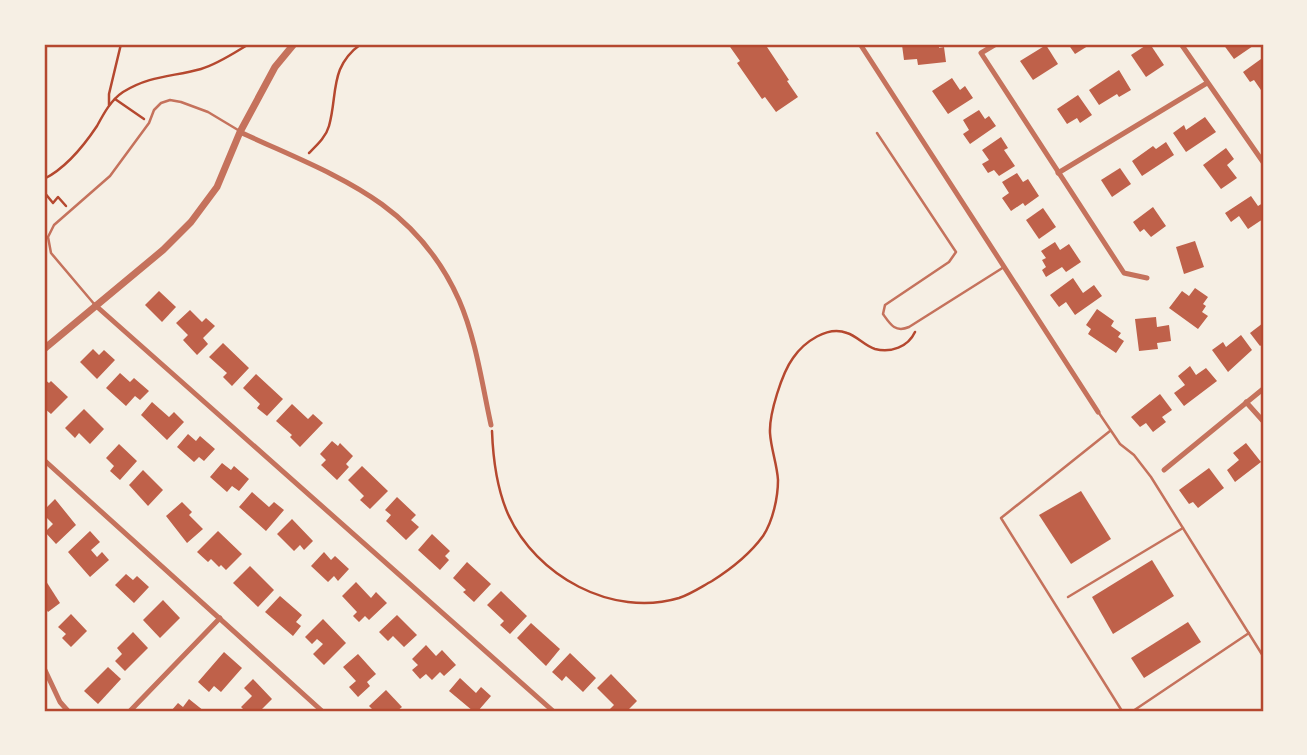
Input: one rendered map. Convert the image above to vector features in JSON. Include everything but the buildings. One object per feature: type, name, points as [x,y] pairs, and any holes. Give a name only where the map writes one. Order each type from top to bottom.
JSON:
[{"type":"street","points":[[44,349],[163,250],[191,222],[217,187],[240,132],[275,67],[294,44]]},
{"type":"street","points":[[860,44],[1098,412]]},
{"type":"street","points":[[996,44],[981,53],[1058,173],[1124,273],[1147,278]]},
{"type":"street","points":[[1181,44],[1263,162]]},
{"type":"street","points":[[1058,173],[1207,83]]},
{"type":"street","points":[[240,132],[359,188],[381,202],[416,234],[431,252],[460,301],[491,425]]},
{"type":"street","points":[[95,305],[553,711]]},
{"type":"street","points":[[1164,470],[1263,388]]},
{"type":"street","points":[[1246,402],[1263,421]]},
{"type":"street","points":[[44,460],[322,711]]},
{"type":"street","points":[[130,711],[220,618]]},
{"type":"street","points":[[44,668],[60,702],[68,711]]},
{"type":"lane","points":[[95,305],[51,253],[48,237],[54,225],[110,176],[149,123],[160,103],[170,100],[208,112],[240,132]]},
{"type":"lane","points":[[877,133],[955,249],[950,262],[885,305],[883,313],[896,329],[904,329],[914,324],[1004,267]]},
{"type":"lane","points":[[1098,412],[1119,444],[1134,455],[1184,528],[1263,656]]},
{"type":"lane","points":[[1110,431],[1001,518],[1122,711]]},
{"type":"lane","points":[[1068,597],[1184,528]]},
{"type":"lane","points":[[1133,711],[1249,633]]},
{"type":"path","points":[[44,105],[45,44]]},
{"type":"path","points":[[109,104],[121,44]]},
{"type":"path","points":[[44,179],[63,167],[76,153],[109,104],[120,93],[143,81],[205,68],[249,44]]},
{"type":"path","points":[[302,161],[323,138],[329,126],[337,75],[344,61],[360,44]]},
{"type":"path","points":[[115,99],[149,123]]},
{"type":"path","points":[[44,192],[53,203],[58,197],[71,211]]},
{"type":"path","points":[[491,425],[496,468],[508,513],[539,558],[581,589],[591,593],[641,602],[678,598],[699,588],[736,563],[764,533],[775,504],[778,480],[770,434],[771,424],[783,377],[794,356],[815,338],[833,331],[847,332],[873,348],[897,348],[912,338],[914,324]]}]
